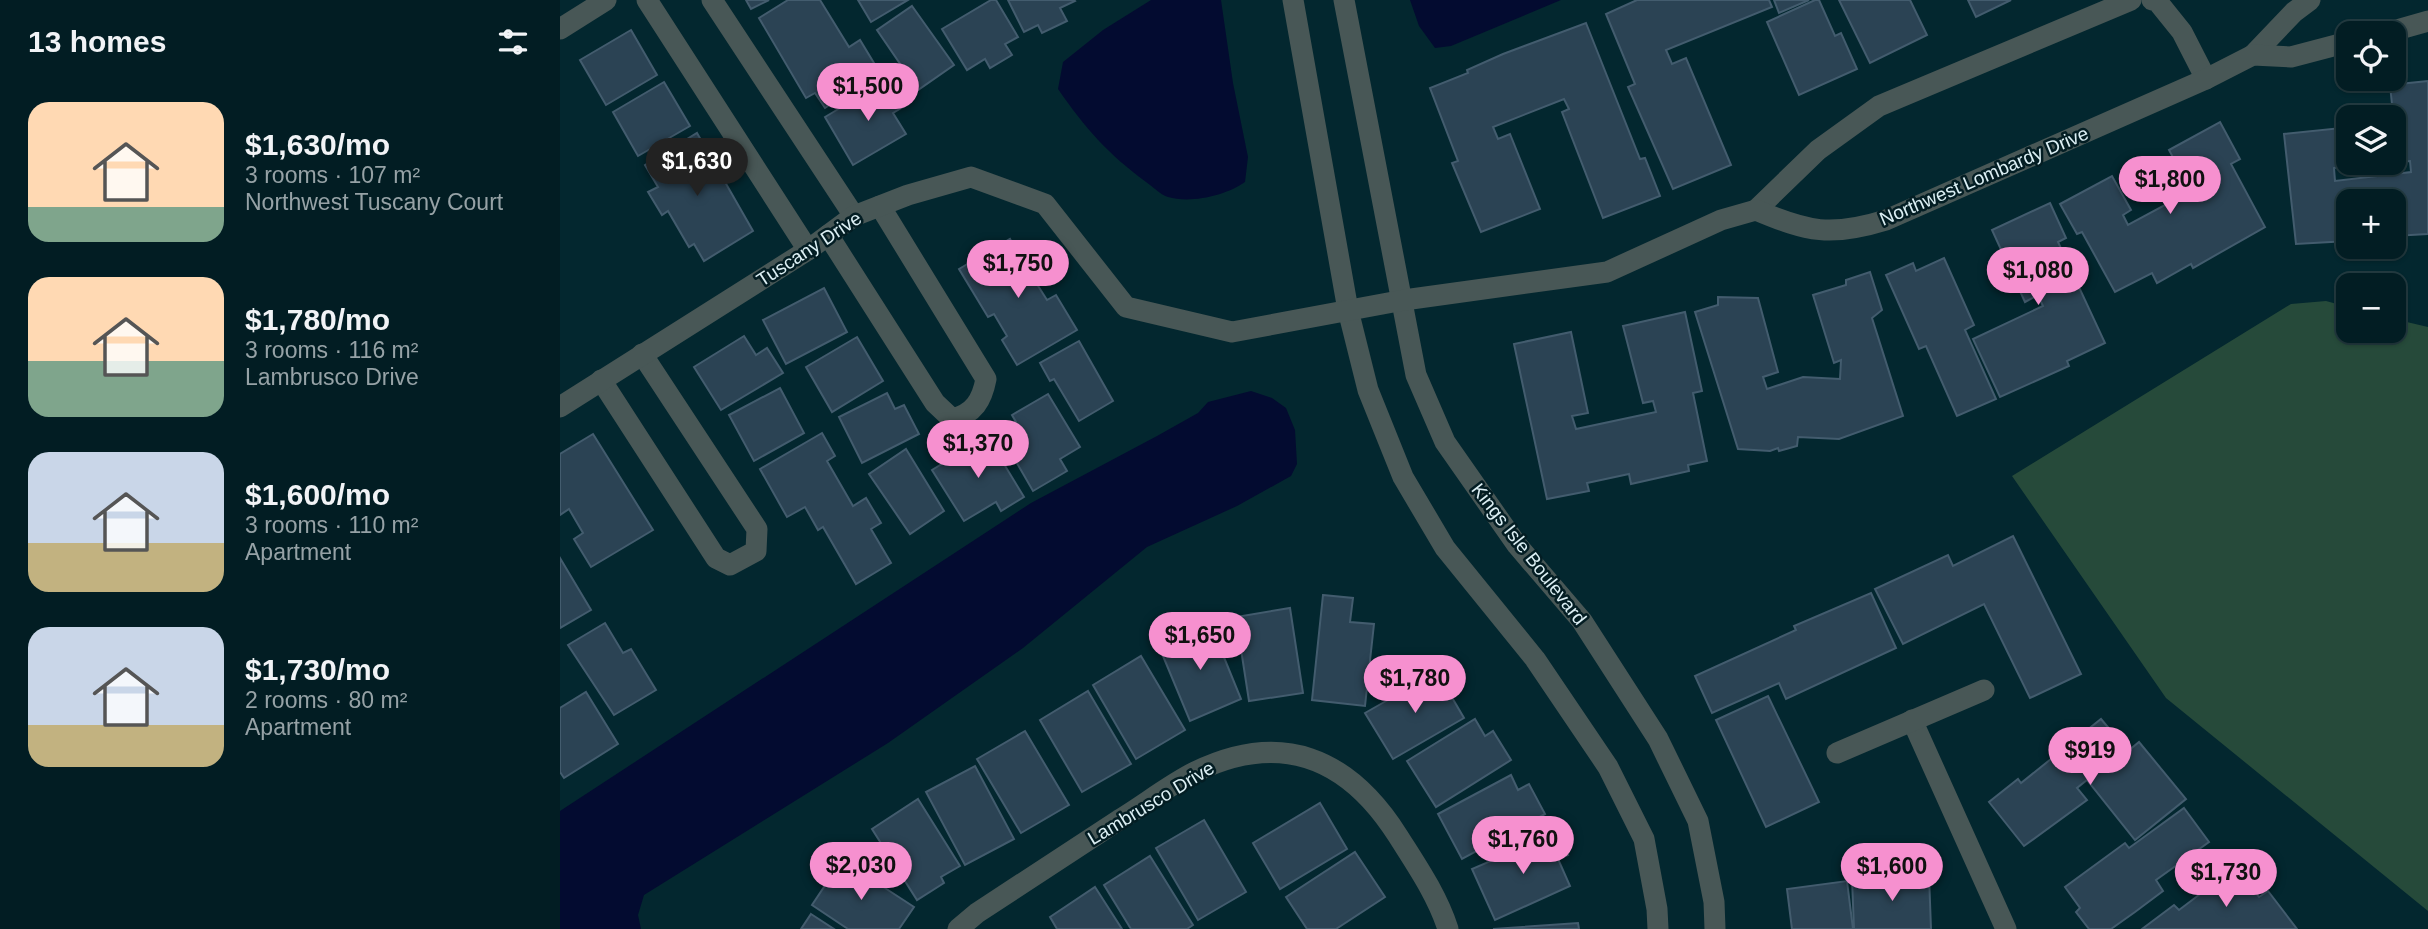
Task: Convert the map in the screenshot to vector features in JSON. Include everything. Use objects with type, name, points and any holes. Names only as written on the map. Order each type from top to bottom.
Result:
[{"type":"street","points":[[560,29],[606,0]]},
{"type":"street","points":[[647,0],[808,250]]},
{"type":"street","points":[[712,0],[854,216]]},
{"type":"street","points":[[1293,0],[1348,310],[1368,390],[1403,477],[1445,548],[1535,659],[1608,767],[1644,839],[1658,929]]},
{"type":"street","name":"Kings Isle Boulevard","points":[[1344,0],[1404,300],[1416,374],[1445,442],[1517,545],[1582,621],[1658,739],[1698,821],[1714,902],[1715,929]]},
{"type":"street","points":[[1404,300],[1607,272],[1721,220],[1756,210],[1818,149],[1879,106],[2131,0]]},
{"type":"street","points":[[2152,0],[2157,1],[2182,32],[2206,79]]},
{"type":"street","name":"Northwest Lombardy Drive","points":[[1756,210],[1798,228],[1851,231],[1886,220],[2206,79],[2253,55],[2294,12],[2310,0]]},
{"type":"street","points":[[2406,27],[2428,21]]},
{"type":"street","points":[[2253,55],[2291,57],[2336,45]]},
{"type":"street","name":"Tuscany Drive","points":[[560,407],[808,250],[854,216],[971,177],[1045,204],[1126,307],[1232,332],[1404,300]]},
{"type":"street","points":[[828,235],[935,403],[952,419],[962,416],[982,400],[986,379],[880,206]]},
{"type":"street","points":[[601,380],[716,558],[730,565],[756,551],[757,529],[642,354]]},
{"type":"street","points":[[1837,752],[1984,690]]},
{"type":"street","points":[[1912,720],[2006,929]]},
{"type":"street","name":"Lambrusco Drive","points":[[958,929],[977,913],[1193,773],[1231,758],[1261,751],[1310,759],[1333,769],[1374,804],[1430,888],[1448,929]]},
{"type":"green space","points":[[2326,301],[2336,304],[2336,343],[2406,343],[2406,322],[2428,327],[2428,911],[2166,698],[2012,476],[2291,304]]},
{"type":"water","points":[[1151,0],[1221,0],[1233,83],[1248,157],[1245,182],[1229,191],[1198,199],[1177,199],[1162,194],[1109,151],[1058,89],[1063,62],[1103,30]]},
{"type":"water","points":[[1410,0],[1561,0],[1451,46],[1435,48],[1419,26]]},
{"type":"water","points":[[1251,391],[1272,398],[1286,408],[1295,430],[1297,464],[1291,476],[1237,506],[1147,547],[1023,648],[888,743],[644,895],[638,915],[641,929],[560,929],[560,811],[1031,503],[1198,413],[1208,402]]},
{"type":"building","points":[[746,0],[769,0],[751,9]]},
{"type":"building","points":[[788,0],[820,0],[849,47],[860,40],[880,73],[825,108],[815,93],[806,98],[759,18]]},
{"type":"building","points":[[858,0],[908,0],[871,22]]},
{"type":"building","points":[[991,0],[996,0],[1018,37],[1005,44],[1012,55],[990,68],[985,59],[967,70],[942,29]]},
{"type":"building","points":[[1008,0],[1075,1],[1060,8],[1067,21],[1042,33],[1038,25],[1024,32]]},
{"type":"building","points":[[1637,0],[1769,0],[1772,7],[1666,50],[1672,64],[1686,58],[1731,165],[1673,189],[1628,87],[1635,84],[1606,14]]},
{"type":"building","points":[[1774,0],[1809,0],[1779,13]]},
{"type":"building","points":[[1819,0],[1835,36],[1841,33],[1857,69],[1799,95],[1767,22]]},
{"type":"building","points":[[1839,0],[1910,0],[1927,35],[1870,63]]},
{"type":"building","points":[[1968,0],[2011,0],[1976,17]]},
{"type":"building","points":[[912,6],[954,65],[918,90],[877,30]]},
{"type":"building","points":[[1586,23],[1640,159],[1645,158],[1660,196],[1603,218],[1562,112],[1569,109],[1564,99],[1493,127],[1498,139],[1510,134],[1540,209],[1481,232],[1452,163],[1458,161],[1430,88],[1468,73],[1467,70],[1503,54]]},
{"type":"building","points":[[631,30],[657,75],[606,105],[580,60]]},
{"type":"building","points":[[887,80],[903,107],[893,113],[906,134],[853,165],[825,117]]},
{"type":"building","points":[[2428,81],[2428,234],[2406,235],[2406,189],[2336,189],[2336,242],[2296,244],[2284,134],[2336,129],[2335,181],[2406,175],[2411,172],[2410,161],[2406,161],[2406,105],[2392,105],[2391,91],[2406,91],[2406,83]]},
{"type":"building","points":[[664,82],[690,126],[638,156],[613,112]]},
{"type":"building","points":[[2220,122],[2240,159],[2231,164],[2265,227],[2193,268],[2191,264],[2157,283],[2152,273],[2115,292],[2082,232],[2077,234],[2060,204],[2112,176],[2131,210],[2123,215],[2128,225],[2191,191],[2169,150]]},
{"type":"building","points":[[697,133],[753,231],[704,261],[694,244],[689,247],[668,211],[662,215],[648,192],[658,187],[645,165]]},
{"type":"building","points":[[2050,203],[2066,238],[2058,242],[2105,343],[2067,361],[2069,366],[2000,397],[1973,339],[2043,306],[2038,295],[2025,302],[1992,230]]},
{"type":"building","points":[[1010,239],[1020,257],[1031,250],[1046,275],[1035,281],[1047,300],[1056,295],[1077,330],[1017,365],[1002,340],[1007,336],[994,314],[988,317],[959,269]]},
{"type":"building","points":[[1944,258],[1974,325],[1965,330],[1996,399],[1957,416],[1926,346],[1919,349],[1886,275],[1913,263],[1916,271]]},
{"type":"building","points":[[1870,272],[1882,310],[1872,318],[1903,416],[1839,439],[1798,437],[1797,446],[1779,451],[1778,448],[1770,451],[1738,449],[1695,312],[1718,305],[1718,297],[1758,298],[1778,372],[1763,377],[1767,389],[1803,377],[1840,379],[1841,360],[1834,363],[1813,295],[1846,285],[1846,280]]},
{"type":"building","points":[[824,288],[847,332],[786,364],[763,320]]},
{"type":"building","points":[[1685,312],[1702,391],[1693,393],[1707,461],[1688,465],[1689,471],[1631,484],[1629,474],[1587,483],[1589,491],[1547,499],[1514,344],[1571,332],[1588,413],[1572,416],[1576,429],[1656,412],[1653,401],[1643,403],[1623,326]]},
{"type":"building","points":[[744,336],[756,355],[767,348],[783,373],[721,410],[694,367]]},
{"type":"building","points":[[857,337],[883,381],[832,412],[806,367]]},
{"type":"building","points":[[1079,341],[1113,401],[1079,421],[1054,379],[1050,381],[1040,363]]},
{"type":"building","points":[[780,388],[804,433],[754,461],[729,415]]},
{"type":"building","points":[[887,393],[895,409],[904,405],[919,434],[862,463],[839,417]]},
{"type":"building","points":[[1048,394],[1080,447],[1060,459],[1067,471],[1033,491],[999,432],[1016,422],[1012,415]]},
{"type":"building","points":[[822,433],[835,456],[827,461],[853,506],[866,498],[881,523],[871,529],[891,563],[856,584],[823,527],[818,530],[805,507],[787,517],[760,469]]},
{"type":"building","points":[[593,434],[653,530],[591,567],[574,539],[583,533],[569,509],[560,515],[560,454]]},
{"type":"building","points":[[987,436],[1024,497],[1001,511],[996,502],[964,521],[932,470]]},
{"type":"building","points":[[906,449],[944,511],[910,534],[869,474]]},
{"type":"building","points":[[2013,536],[2081,674],[2030,698],[1984,604],[1903,644],[1875,589],[1948,555],[1953,566]]},
{"type":"building","points":[[560,558],[591,610],[560,628]]},
{"type":"building","points":[[1871,593],[1896,648],[1786,699],[1779,683],[1712,713],[1695,676],[1796,630],[1794,626]]},
{"type":"building","points":[[1323,595],[1353,598],[1350,622],[1374,624],[1365,706],[1312,700]]},
{"type":"building","points":[[1290,608],[1303,693],[1249,701],[1236,617]]},
{"type":"building","points":[[605,623],[623,653],[631,649],[656,690],[614,715],[568,645]]},
{"type":"building","points":[[1210,623],[1241,699],[1190,721],[1158,644]]},
{"type":"building","points":[[1141,656],[1185,730],[1136,759],[1093,685]]},
{"type":"building","points":[[1437,672],[1464,718],[1393,759],[1365,713]]},
{"type":"building","points":[[1088,691],[1131,764],[1082,792],[1040,720]]},
{"type":"building","points":[[586,692],[618,744],[564,778],[560,772],[560,708]]},
{"type":"building","points":[[1768,696],[1819,802],[1766,827],[1716,720]]},
{"type":"building","points":[[1475,719],[1485,736],[1493,731],[1511,760],[1436,807],[1407,761]]},
{"type":"building","points":[[2101,719],[2128,751],[2139,742],[2186,799],[2135,840],[2087,780],[2077,788],[2087,800],[2024,846],[1989,802],[2018,779],[2021,783]]},
{"type":"building","points":[[1025,731],[1069,805],[1021,833],[977,759]]},
{"type":"building","points":[[975,766],[1014,839],[965,865],[926,792]]},
{"type":"building","points":[[1511,775],[1518,790],[1529,784],[1545,814],[1462,859],[1438,814]]},
{"type":"building","points":[[918,799],[960,866],[941,877],[944,883],[917,900],[872,829]]},
{"type":"building","points":[[1320,803],[1347,849],[1280,889],[1253,843]]},
{"type":"building","points":[[2184,808],[2209,842],[2156,880],[2163,891],[2135,912],[2111,929],[2089,929],[2076,912],[2080,908],[2065,887],[2125,843],[2129,848]]},
{"type":"building","points":[[1204,820],[1246,892],[1198,920],[1156,848]]},
{"type":"building","points":[[1558,832],[1568,855],[1558,859],[1570,886],[1495,920],[1472,869]]},
{"type":"building","points":[[1355,852],[1385,897],[1336,929],[1307,929],[1286,897]]},
{"type":"building","points":[[1150,856],[1193,925],[1187,929],[1131,929],[1104,885]]},
{"type":"building","points":[[842,860],[914,907],[899,929],[848,929],[812,905]]},
{"type":"building","points":[[2236,867],[2259,897],[2268,891],[2297,929],[2142,929],[2174,905],[2179,910]]},
{"type":"building","points":[[1929,875],[1931,929],[1854,929],[1852,879]]},
{"type":"building","points":[[1847,881],[1853,929],[1792,929],[1787,889]]},
{"type":"building","points":[[1095,887],[1122,929],[1057,929],[1050,917]]},
{"type":"building","points":[[811,914],[834,929],[801,929]]},
{"type":"building","points":[[1578,923],[1579,929],[1493,929]]}]
